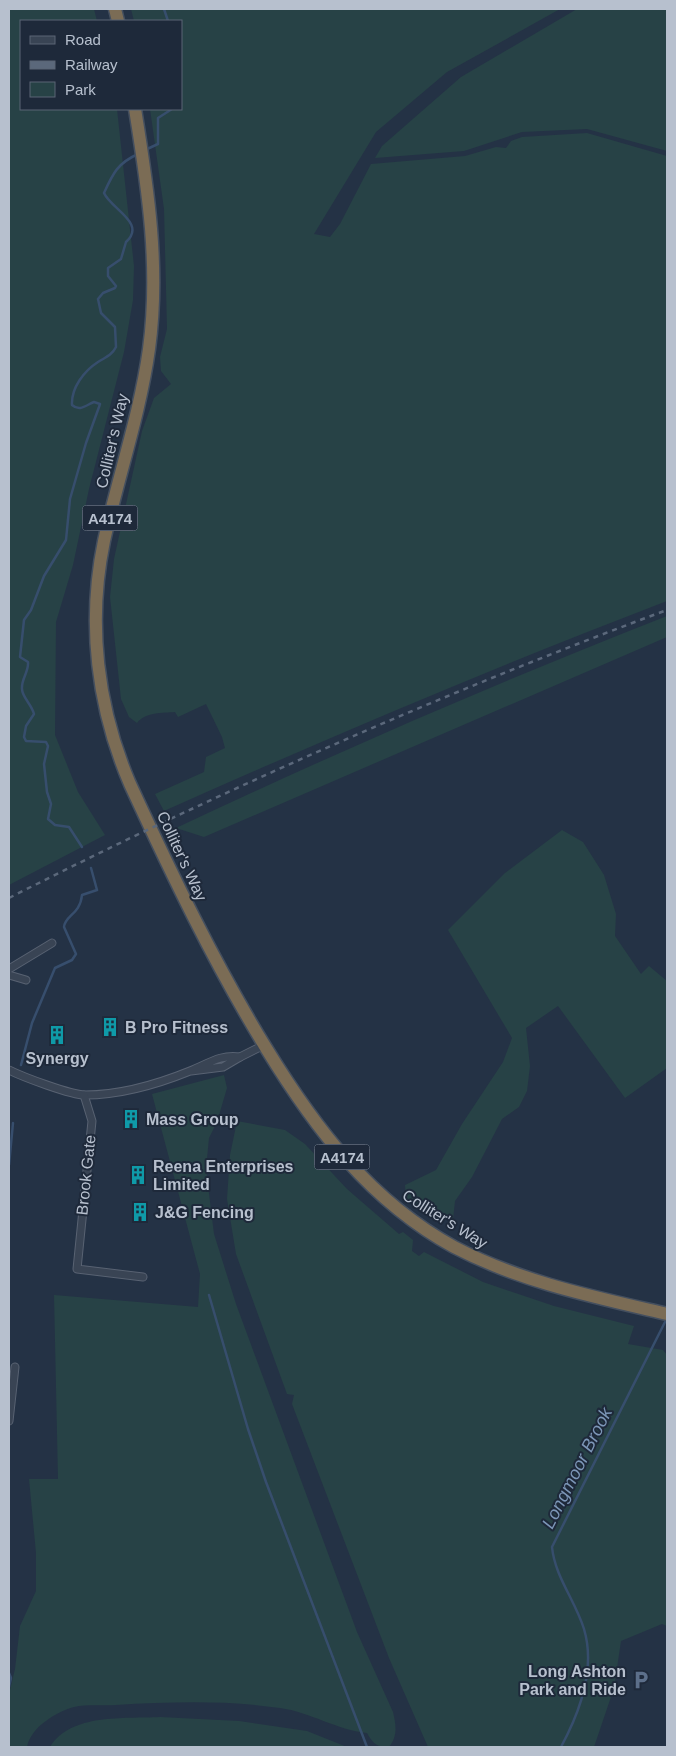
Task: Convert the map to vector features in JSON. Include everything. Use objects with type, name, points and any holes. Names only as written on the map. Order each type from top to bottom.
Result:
[{"type":"highway","name":"Colliter's Way","points":[[135,110],[146,171],[152,229],[152,307],[142,385],[104,541],[95,617],[100,683],[114,742],[130,784],[220,971],[264,1045],[322,1132],[364,1181],[410,1219],[452,1246],[507,1272],[550,1286],[667,1314]]},
{"type":"street","points":[[9,969],[52,943]]},
{"type":"street","points":[[9,975],[26,980]]},
{"type":"street","points":[[9,1070],[84,1095],[136,1088],[191,1071],[228,1055],[240,1057],[264,1045]]},
{"type":"street","name":"Brook Gate","points":[[84,1095],[92,1121],[77,1269],[143,1277]]},
{"type":"street","points":[[9,1421],[15,1367]]},
{"type":"green space","points":[[9,9],[94,9],[97,20],[20,20],[20,110],[117,110],[134,266],[133,300],[124,352],[89,489],[73,565],[56,622],[55,735],[78,792],[105,835],[9,885]]},
{"type":"green space","points":[[131,9],[560,9],[447,72],[376,132],[314,234],[330,237],[340,224],[371,164],[465,156],[496,147],[506,148],[511,141],[522,137],[587,133],[667,156],[667,601],[414,703],[164,811],[155,794],[204,772],[206,757],[225,748],[222,737],[206,704],[178,717],[175,712],[154,714],[140,719],[137,723],[129,717],[121,699],[110,597],[114,559],[142,431],[154,398],[171,384],[161,371],[160,357],[167,329],[164,209],[150,110],[182,110],[182,20],[134,20]]},
{"type":"green space","points":[[577,9],[667,9],[667,151],[587,129],[522,132],[464,151],[375,158],[382,146],[461,77]]},
{"type":"green space","points":[[667,616],[667,637],[204,837],[176,828],[420,718]]},
{"type":"green space","points":[[562,830],[583,842],[604,875],[616,914],[615,936],[641,974],[649,966],[667,981],[667,1068],[625,1098],[558,1006],[526,1028],[530,1066],[527,1091],[519,1107],[502,1119],[472,1177],[455,1201],[453,1219],[441,1220],[406,1201],[405,1185],[436,1170],[462,1124],[503,1062],[512,1038],[448,930],[505,873]]},
{"type":"green space","points":[[224,1075],[227,1088],[217,1122],[209,1138],[206,1169],[214,1234],[236,1304],[357,1632],[393,1712],[394,1739],[389,1747],[381,1746],[373,1742],[367,1733],[280,1708],[219,1703],[177,1703],[74,1707],[45,1721],[29,1740],[27,1747],[9,1747],[9,1694],[15,1669],[20,1626],[36,1591],[36,1553],[29,1479],[58,1479],[54,1295],[198,1307],[200,1274],[152,1094]]},
{"type":"green space","points":[[237,1121],[285,1130],[305,1144],[347,1189],[399,1234],[403,1232],[413,1240],[412,1251],[419,1256],[424,1252],[483,1282],[554,1306],[634,1326],[628,1344],[663,1350],[667,1355],[667,1626],[662,1624],[621,1641],[614,1688],[594,1747],[428,1747],[389,1658],[292,1404],[294,1395],[287,1394],[236,1254],[227,1199],[230,1155]]},
{"type":"green space","points":[[160,1717],[239,1721],[307,1731],[347,1747],[50,1747],[59,1736],[71,1728],[85,1723],[115,1718]]},
{"type":"waterway","points":[[164,9],[168,20]]},
{"type":"waterway","points":[[145,150],[158,144],[158,118],[170,110]]},
{"type":"waterway","points":[[82,847],[69,827],[55,825],[48,819],[51,804],[47,792],[44,764],[48,746],[46,742],[26,741],[24,737],[26,726],[34,714],[22,689],[28,662],[20,657],[24,620],[31,610],[44,576],[66,540],[70,499],[86,443],[100,404],[94,402],[83,407],[75,407],[72,405],[74,392],[79,380],[88,370],[111,354],[116,347],[115,327],[101,313],[98,299],[103,293],[116,286],[108,276],[108,268],[121,259],[132,229],[126,216],[104,193],[117,169],[131,157],[138,154]]},
{"type":"waterway","points":[[21,1065],[32,1023],[55,968],[72,960],[76,954],[64,927],[67,920],[76,911],[81,902],[82,895],[97,890],[91,868]]},
{"type":"waterway","points":[[9,1165],[13,1123]]},
{"type":"waterway","points":[[209,1295],[248,1429],[266,1482],[367,1747]]},
{"type":"waterway","name":"Longmoor Brook","points":[[561,1747],[580,1705],[587,1675],[588,1659],[584,1629],[557,1568],[552,1547],[667,1318]]},
{"type":"waterway","points":[[9,1673],[11,1678],[9,1687]]},
{"type":"railway","points":[[9,898],[170,819],[334,745],[500,675],[667,610]]},
{"type":"place","name":"B Pro Fitness","points":[[110,1027]]},
{"type":"place","name":"Synergy","points":[[57,1035]]},
{"type":"place","name":"Mass Group","points":[[131,1119]]},
{"type":"place","name":"Reena Enterprises Limited","points":[[138,1175]]},
{"type":"place","name":"J&G Fencing","points":[[140,1212]]},
{"type":"place","name":"Long Ashton Park and Ride","points":[[641,1680]]}]
